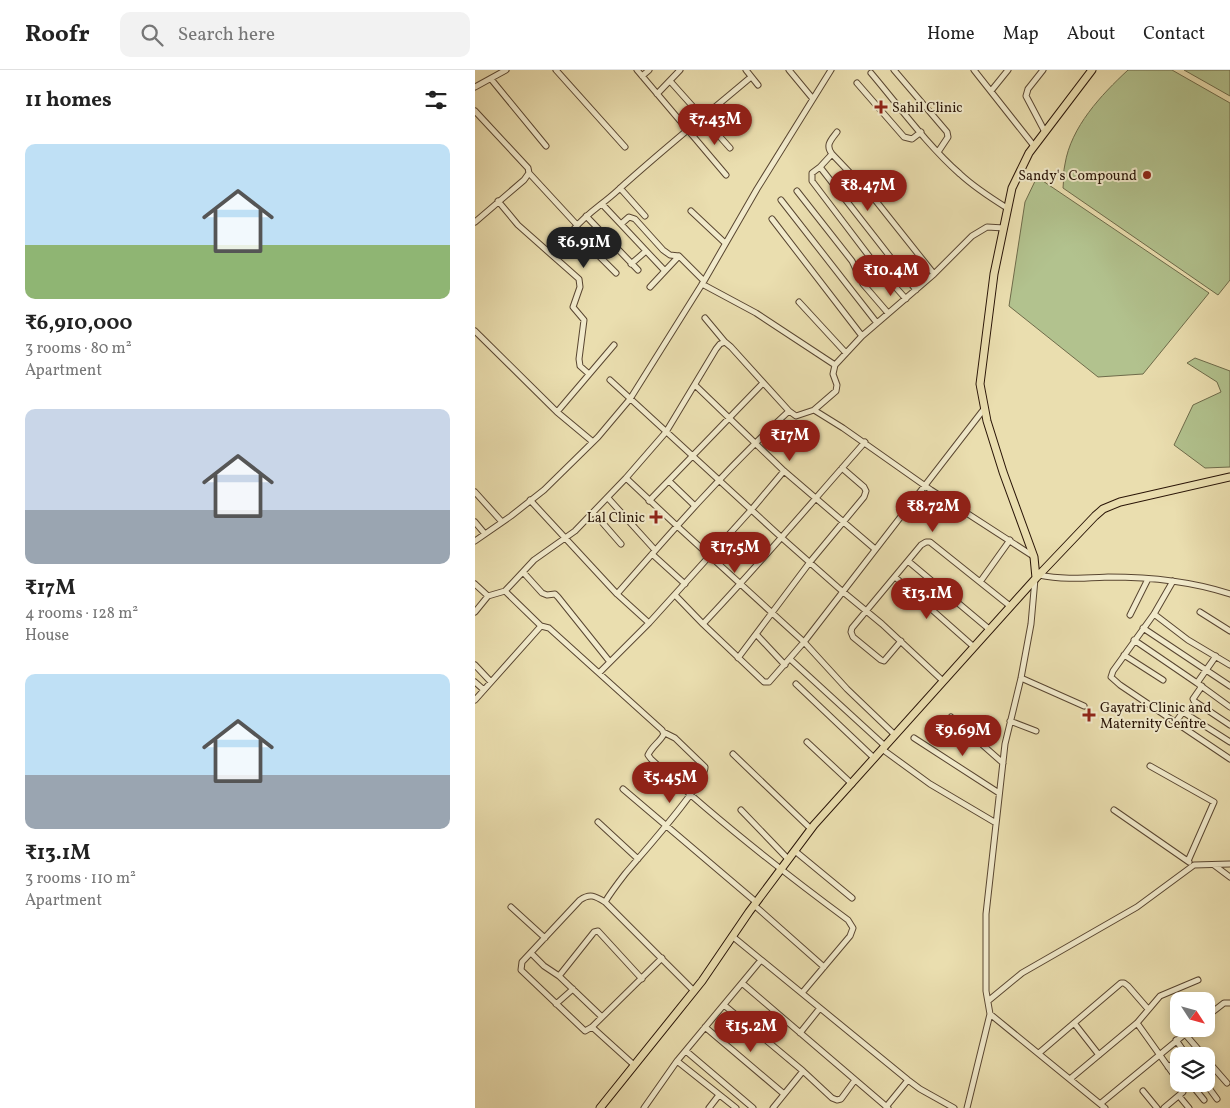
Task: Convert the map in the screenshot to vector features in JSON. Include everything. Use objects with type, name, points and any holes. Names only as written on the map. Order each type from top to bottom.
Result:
[{"type":"main road","points":[[1037,576],[1034,557],[1003,472],[983,409],[980,384],[994,274],[1007,208],[1013,188],[1034,146],[1092,70]]},
{"type":"main road","points":[[600,1108],[694,991],[811,829],[1037,576],[1103,509],[1120,502],[1230,477]]},
{"type":"street","points":[[475,88],[505,70]]},
{"type":"street","points":[[556,70],[625,146]]},
{"type":"street","points":[[637,70],[726,175]]},
{"type":"street","points":[[642,76],[649,70]]},
{"type":"street","points":[[657,94],[680,70]]},
{"type":"street","points":[[745,70],[758,85]]},
{"type":"street","points":[[789,70],[813,99]]},
{"type":"street","points":[[475,541],[544,490],[593,442],[630,399],[831,70]]},
{"type":"street","points":[[894,70],[947,132],[948,137],[938,152]]},
{"type":"street","points":[[974,70],[1034,146]]},
{"type":"street","points":[[1043,70],[1028,90],[1027,96],[1045,132]]},
{"type":"street","points":[[991,91],[1006,71]]},
{"type":"street","points":[[871,73],[959,174],[1007,208]]},
{"type":"street","points":[[616,273],[574,229],[586,216],[664,149],[751,77]]},
{"type":"street","points":[[491,79],[546,146]]},
{"type":"street","points":[[670,80],[731,148]]},
{"type":"street","points":[[857,83],[904,137],[912,139],[921,132]]},
{"type":"street","points":[[475,111],[577,225]]},
{"type":"street","points":[[837,132],[828,145],[831,154],[873,196],[934,274]]},
{"type":"street","points":[[831,154],[812,174],[812,180],[875,264],[906,299]]},
{"type":"street","points":[[820,166],[916,290]]},
{"type":"street","points":[[475,222],[524,180],[529,173]]},
{"type":"street","points":[[620,188],[645,216]]},
{"type":"street","points":[[797,191],[852,261],[863,284],[888,313]]},
{"type":"street","points":[[781,200],[877,323]]},
{"type":"street","points":[[498,202],[518,225],[579,279],[580,288],[573,307],[584,320],[579,345],[579,358],[580,366],[589,374]]},
{"type":"street","points":[[602,204],[665,271]]},
{"type":"street","points":[[691,211],[725,243]]},
{"type":"street","points":[[586,216],[638,270]]},
{"type":"street","points":[[621,224],[629,217],[635,219],[663,250],[670,255],[679,256],[703,282],[756,313],[835,365]]},
{"type":"street","points":[[772,219],[862,336]]},
{"type":"street","points":[[705,318],[789,411],[796,416],[814,410],[836,391],[837,385],[833,374],[835,365],[862,336],[934,274],[973,236],[987,227],[1004,228]]},
{"type":"street","points":[[631,264],[646,251]]},
{"type":"street","points":[[650,287],[679,256]]},
{"type":"street","points":[[799,302],[846,352]]},
{"type":"street","points":[[475,331],[557,412],[593,442]]},
{"type":"street","points":[[475,612],[488,596],[505,591],[534,560],[565,539],[608,498],[666,432],[716,349],[725,342]]},
{"type":"street","points":[[557,412],[614,346]]},
{"type":"street","points":[[609,380],[782,538],[842,591],[867,610],[943,681]]},
{"type":"street","points":[[649,501],[763,383]]},
{"type":"street","points":[[695,385],[784,471],[875,549]]},
{"type":"street","points":[[675,595],[738,658],[765,682],[769,682],[804,642],[983,409]]},
{"type":"street","points":[[814,410],[865,442],[925,485],[1034,557]]},
{"type":"street","points":[[617,594],[695,506],[755,443],[789,411]]},
{"type":"street","points":[[703,624],[782,538],[865,442]]},
{"type":"street","points":[[738,658],[810,562],[845,522],[866,491],[862,485],[842,468]]},
{"type":"street","points":[[599,673],[675,595],[784,471]]},
{"type":"street","points":[[626,478],[804,642],[847,690],[895,735]]},
{"type":"street","points":[[669,481],[695,506]]},
{"type":"street","points":[[475,492],[502,522]]},
{"type":"street","points":[[608,498],[654,552],[685,584]]},
{"type":"street","points":[[531,500],[617,594],[649,623]]},
{"type":"street","points":[[594,513],[621,544]]},
{"type":"street","points":[[475,522],[485,534]]},
{"type":"street","points":[[980,582],[1010,540]]},
{"type":"street","points":[[901,642],[884,661],[853,637],[851,632],[852,628],[921,545],[926,542],[929,542],[1010,606]]},
{"type":"street","points":[[908,561],[989,629]]},
{"type":"street","points":[[523,572],[542,593],[547,595],[555,594],[558,597],[610,662]]},
{"type":"street","points":[[967,1108],[990,1014],[986,991],[986,914],[1003,763],[1031,624],[1034,590],[1039,581],[1037,576],[1067,579],[1109,577],[1148,579],[1198,585],[1230,594]]},
{"type":"street","points":[[895,577],[973,647]]},
{"type":"street","points":[[1130,616],[1148,579]]},
{"type":"street","points":[[1173,582],[1154,614],[1111,674],[1112,680],[1230,759]]},
{"type":"street","points":[[475,584],[488,596]]},
{"type":"street","points":[[505,591],[541,626],[549,628],[663,732],[675,738],[706,769],[690,795],[638,858],[605,902]]},
{"type":"street","points":[[1200,612],[1230,631]]},
{"type":"street","points":[[1154,614],[1188,640],[1230,665]]},
{"type":"street","points":[[475,700],[541,626]]},
{"type":"street","points":[[1143,628],[1230,686]]},
{"type":"street","points":[[756,634],[785,665]]},
{"type":"street","points":[[1135,640],[1230,707]]},
{"type":"street","points":[[1124,655],[1163,680]]},
{"type":"street","points":[[1216,656],[1206,670],[1193,699],[1230,724]]},
{"type":"street","points":[[790,659],[883,748],[930,784],[996,823]]},
{"type":"street","points":[[475,665],[491,682]]},
{"type":"street","points":[[1021,678],[1084,706]]},
{"type":"street","points":[[475,682],[484,690]]},
{"type":"street","points":[[795,684],[874,758]]},
{"type":"street","points":[[1175,723],[1183,712],[1230,742]]},
{"type":"street","points":[[951,717],[1003,763]]},
{"type":"street","points":[[1010,721],[1036,731]]},
{"type":"street","points":[[663,732],[662,738],[650,750],[648,755],[651,759],[690,795],[780,870],[848,920],[853,928],[849,936],[801,993]]},
{"type":"street","points":[[914,738],[999,793]]},
{"type":"street","points":[[807,742],[852,784]]},
{"type":"street","points":[[733,754],[811,829]]},
{"type":"street","points":[[1150,766],[1214,802],[1188,861]]},
{"type":"street","points":[[623,789],[666,825],[824,967]]},
{"type":"street","points":[[741,810],[789,859]]},
{"type":"street","points":[[1115,810],[1194,864],[1230,864]]},
{"type":"street","points":[[598,822],[638,858]]},
{"type":"street","points":[[795,851],[852,898]]},
{"type":"street","points":[[988,1001],[1023,973],[1137,907],[1194,864]]},
{"type":"street","points":[[1214,865],[1230,876]]},
{"type":"street","points":[[662,958],[585,1032],[521,970],[522,962],[580,900],[588,895],[594,895],[605,902],[662,958],[694,991]]},
{"type":"street","points":[[511,906],[545,938]]},
{"type":"street","points":[[559,976],[594,932],[598,931],[642,979]]},
{"type":"street","points":[[732,936],[908,1080],[954,1108]]},
{"type":"street","points":[[531,953],[544,966],[559,976],[602,1017]]},
{"type":"street","points":[[648,1107],[677,1061],[761,960]]},
{"type":"street","points":[[1070,1079],[1137,1023],[1156,1000],[1165,994],[1198,980]]},
{"type":"street","points":[[742,983],[887,1107],[908,1080]]},
{"type":"street","points":[[1039,1053],[1124,983],[1148,1009]]},
{"type":"street","points":[[557,1004],[573,989]]},
{"type":"street","points":[[1215,1010],[1224,1003],[1230,1003]]},
{"type":"street","points":[[724,1005],[803,1071],[832,1098],[837,1100],[841,1098],[855,1080]]},
{"type":"street","points":[[801,1032],[820,1008]]},
{"type":"street","points":[[990,1014],[1102,1106],[1179,1038]]},
{"type":"street","points":[[1074,1023],[1099,1055]]},
{"type":"street","points":[[1137,1023],[1170,1070]]},
{"type":"street","points":[[592,1027],[633,1065]]},
{"type":"street","points":[[705,1027],[784,1094]]},
{"type":"street","points":[[1176,1040],[1180,1047]]},
{"type":"street","points":[[686,1051],[753,1108]]},
{"type":"street","points":[[677,1061],[736,1108]]},
{"type":"street","points":[[1215,1070],[1227,1084]]},
{"type":"street","points":[[773,1108],[803,1071]]},
{"type":"street","points":[[1143,1091],[1157,1108]]},
{"type":"street","points":[[1165,1108],[1182,1092]]},
{"type":"street","points":[[1198,1092],[1204,1100]]},
{"type":"street","points":[[1212,1092],[1217,1099]]},
{"type":"street","points":[[709,1108],[719,1095]]},
{"type":"street","points":[[1179,1096],[1189,1108]]},
{"type":"green space","name":"Sandy's Compound","points":[[1128,70],[1172,70],[1230,103],[1230,280],[1218,295],[1063,188],[1064,167],[1068,150],[1080,125],[1098,101]]},
{"type":"green space","points":[[1184,70],[1230,70],[1230,96]]},
{"type":"green space","points":[[1037,177],[1209,293],[1143,374],[1098,377],[1009,306],[1025,202]]},
{"type":"green space","points":[[1195,358],[1230,371],[1230,467],[1205,468],[1174,445],[1193,405],[1221,392],[1217,382],[1187,363]]},
{"type":"place","name":"Sahil Clinic","points":[[881,107]]},
{"type":"place","name":"Sandy's Compound","points":[[1147,175]]},
{"type":"place","name":"Lal Clinic","points":[[656,517]]},
{"type":"place","name":"Gayatri Clinic and Maternity Centre","points":[[1089,715]]}]
